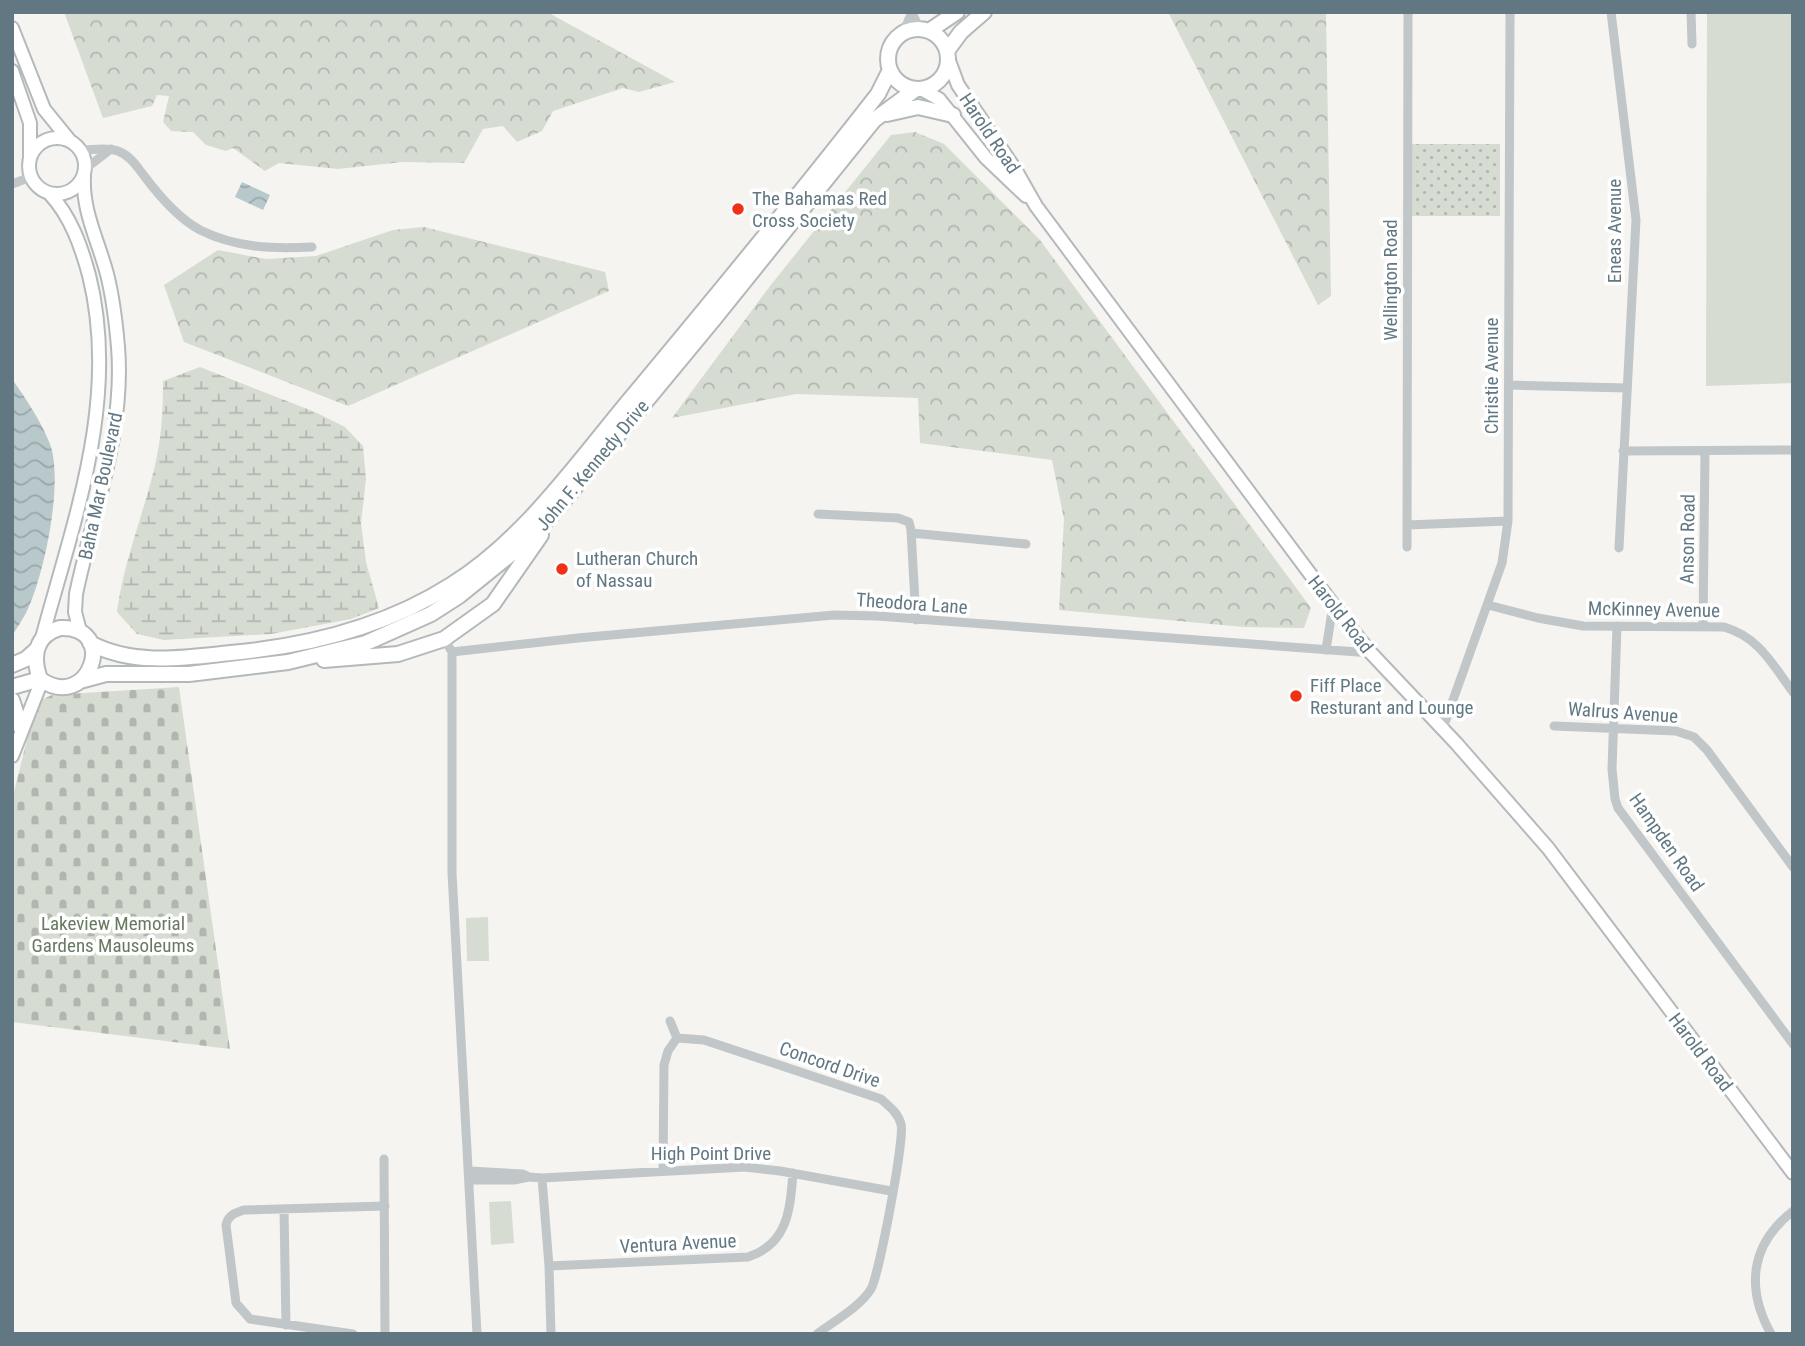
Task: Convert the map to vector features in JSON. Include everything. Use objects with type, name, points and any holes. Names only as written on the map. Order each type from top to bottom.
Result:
[{"type":"highway","points":[[903,33],[924,30],[957,12]]},
{"type":"highway","name":"John F. Kennedy Drive","points":[[60,687],[106,674],[189,674],[288,662],[366,643],[431,614],[487,575],[552,516],[874,120],[919,89],[939,80],[946,70],[948,54],[961,32],[984,12]]},
{"type":"highway","points":[[924,30],[941,40],[948,54]]},
{"type":"highway","name":"John F. Kennedy Drive","points":[[80,631],[90,643],[116,655],[151,658],[207,656],[300,644],[364,627],[397,613],[428,599],[479,566],[539,509],[865,111],[878,94],[890,70],[890,48],[903,33]]},
{"type":"highway","points":[[890,70],[900,83],[919,89]]},
{"type":"highway","points":[[874,120],[901,109],[918,107],[953,115]]},
{"type":"highway","points":[[288,662],[365,659],[398,654],[444,639],[493,604],[552,516]]},
{"type":"highway","points":[[12,665],[26,659],[39,644],[60,628],[80,631]]},
{"type":"highway","points":[[80,681],[93,664],[94,653],[90,643]]},
{"type":"highway","points":[[39,644],[36,662],[41,679]]},
{"type":"highway","points":[[12,687],[41,679],[60,687]]},
{"type":"highway","points":[[12,701],[21,728]]},
{"type":"main road","points":[[12,29],[44,109],[75,146],[85,172],[81,182],[71,191],[50,194],[37,186],[32,177],[30,123],[12,71]]},
{"type":"main road","name":"Harold Road","points":[[948,54],[958,85],[1015,169],[1036,206],[1333,605],[1371,653],[1443,729],[1548,848],[1793,1173]]},
{"type":"main road","name":"Harold Road","points":[[919,89],[935,96],[986,158],[1036,206]]},
{"type":"main road","points":[[30,159],[36,148],[46,140],[58,138],[75,146]]},
{"type":"main road","name":"Baha Mar Boulevard","points":[[80,631],[75,612],[76,594],[116,422],[119,377],[112,299],[101,254],[85,207],[85,172]]},
{"type":"main road","name":"Baha Mar Boulevard","points":[[39,644],[92,450],[98,411],[100,365],[98,322],[87,267],[67,217],[50,194]]},
{"type":"main road","points":[[12,756],[41,679]]},
{"type":"main road","points":[[30,709],[60,687]]},
{"type":"street","name":"Wellington Road","points":[[1408,12],[1408,547]]},
{"type":"street","name":"Christie Avenue","points":[[1443,729],[1502,564],[1508,521],[1510,12]]},
{"type":"street","name":"Eneas Avenue","points":[[1611,12],[1636,220],[1619,548]]},
{"type":"street","points":[[1691,12],[1692,44]]},
{"type":"street","points":[[912,13],[924,30]]},
{"type":"street","points":[[903,33],[912,13]]},
{"type":"street","points":[[75,146],[111,149],[133,161],[162,198],[200,229],[252,247],[312,247]]},
{"type":"street","points":[[85,172],[111,149]]},
{"type":"street","points":[[12,184],[32,177]]},
{"type":"street","points":[[1508,385],[1627,388]]},
{"type":"street","points":[[1623,451],[1793,450]]},
{"type":"street","name":"Anson Road","points":[[1703,627],[1706,451]]},
{"type":"street","points":[[818,514],[898,518],[909,522],[916,620]]},
{"type":"street","points":[[1407,525],[1508,521]]},
{"type":"street","points":[[911,533],[1026,544]]},
{"type":"street","points":[[1326,650],[1333,605]]},
{"type":"street","name":"McKinney Avenue","points":[[1488,605],[1559,622],[1616,626],[1724,627],[1738,631],[1755,642],[1793,692]]},
{"type":"street","name":"Theodora Lane","points":[[452,652],[805,616],[877,616],[1371,653]]},
{"type":"street","name":"Hampden Road","points":[[1616,626],[1613,786],[1618,808],[1793,1044]]},
{"type":"street","points":[[444,639],[452,652],[452,873],[477,1334]]},
{"type":"street","name":"Walrus Avenue","points":[[1554,726],[1675,731],[1694,737],[1707,750],[1793,867]]},
{"type":"street","points":[[663,1170],[664,1065],[667,1051],[677,1038],[670,1021]]},
{"type":"street","points":[[1784,1032],[1793,1025]]},
{"type":"street","name":"Concord Drive","points":[[677,1038],[704,1040],[881,1099],[901,1124],[901,1145],[879,1266],[871,1288],[864,1298],[817,1334]]},
{"type":"street","points":[[384,1159],[385,1334]]},
{"type":"street","name":"High Point Drive","points":[[470,1175],[514,1180],[529,1177],[745,1167],[891,1191]]},
{"type":"street","name":"Ventura Avenue","points":[[549,1266],[748,1257],[764,1252],[778,1238],[783,1227],[790,1202],[793,1173]]},
{"type":"street","points":[[542,1178],[551,1334]]},
{"type":"street","points":[[354,1334],[250,1319],[236,1303],[226,1225],[234,1213],[244,1210],[385,1206]]},
{"type":"street","points":[[284,1209],[286,1325]]},
{"type":"street","points":[[1770,1334],[1762,1319],[1755,1289],[1756,1265],[1764,1242],[1778,1223],[1793,1211]]},
{"type":"green space","points":[[64,12],[547,12],[675,82],[639,92],[623,88],[553,111],[542,131],[517,142],[503,126],[483,129],[464,163],[403,162],[338,169],[279,163],[265,171],[233,148],[226,151],[206,145],[193,132],[171,131],[163,122],[169,96],[157,95],[152,106],[103,118]]},
{"type":"green space","points":[[1168,12],[1326,12],[1331,296],[1318,305]]},
{"type":"green space","points":[[1707,12],[1793,12],[1793,383],[1706,386]]},
{"type":"green space","points":[[915,132],[944,144],[1040,240],[1311,608],[1304,628],[1244,627],[1059,610],[1064,519],[1052,460],[920,443],[918,398],[796,394],[672,418],[770,286],[891,135]]},
{"type":"green space","points":[[1410,144],[1500,144],[1500,216],[1410,216]]},
{"type":"green space","points":[[424,227],[605,272],[609,291],[348,406],[184,342],[164,285],[218,250],[266,259],[316,256],[393,230]]},
{"type":"green space","points":[[200,367],[315,412],[345,427],[363,446],[366,479],[361,523],[366,562],[379,608],[351,619],[271,634],[164,640],[137,634],[117,612],[125,572],[157,456],[163,381]]},
{"type":"green space","name":"Lakeview Memorial Gardens Mausoleums","points":[[179,687],[230,1049],[12,1022],[12,800],[34,711],[41,700],[52,695]]},
{"type":"green space","points":[[488,917],[489,961],[467,961],[466,918]]},
{"type":"green space","points":[[511,1201],[514,1243],[491,1245],[489,1202]]},
{"type":"water","points":[[242,182],[270,195],[263,210],[235,197]]},
{"type":"water","points":[[12,379],[38,419],[50,444],[55,481],[50,529],[39,577],[26,613],[12,636]]},
{"type":"place","name":"The Bahamas Red Cross Society","points":[[738,209]]},
{"type":"place","name":"Lutheran Church of Nassau","points":[[562,569]]},
{"type":"place","name":"Fiff Place Resturant and Lounge","points":[[1296,696]]}]
